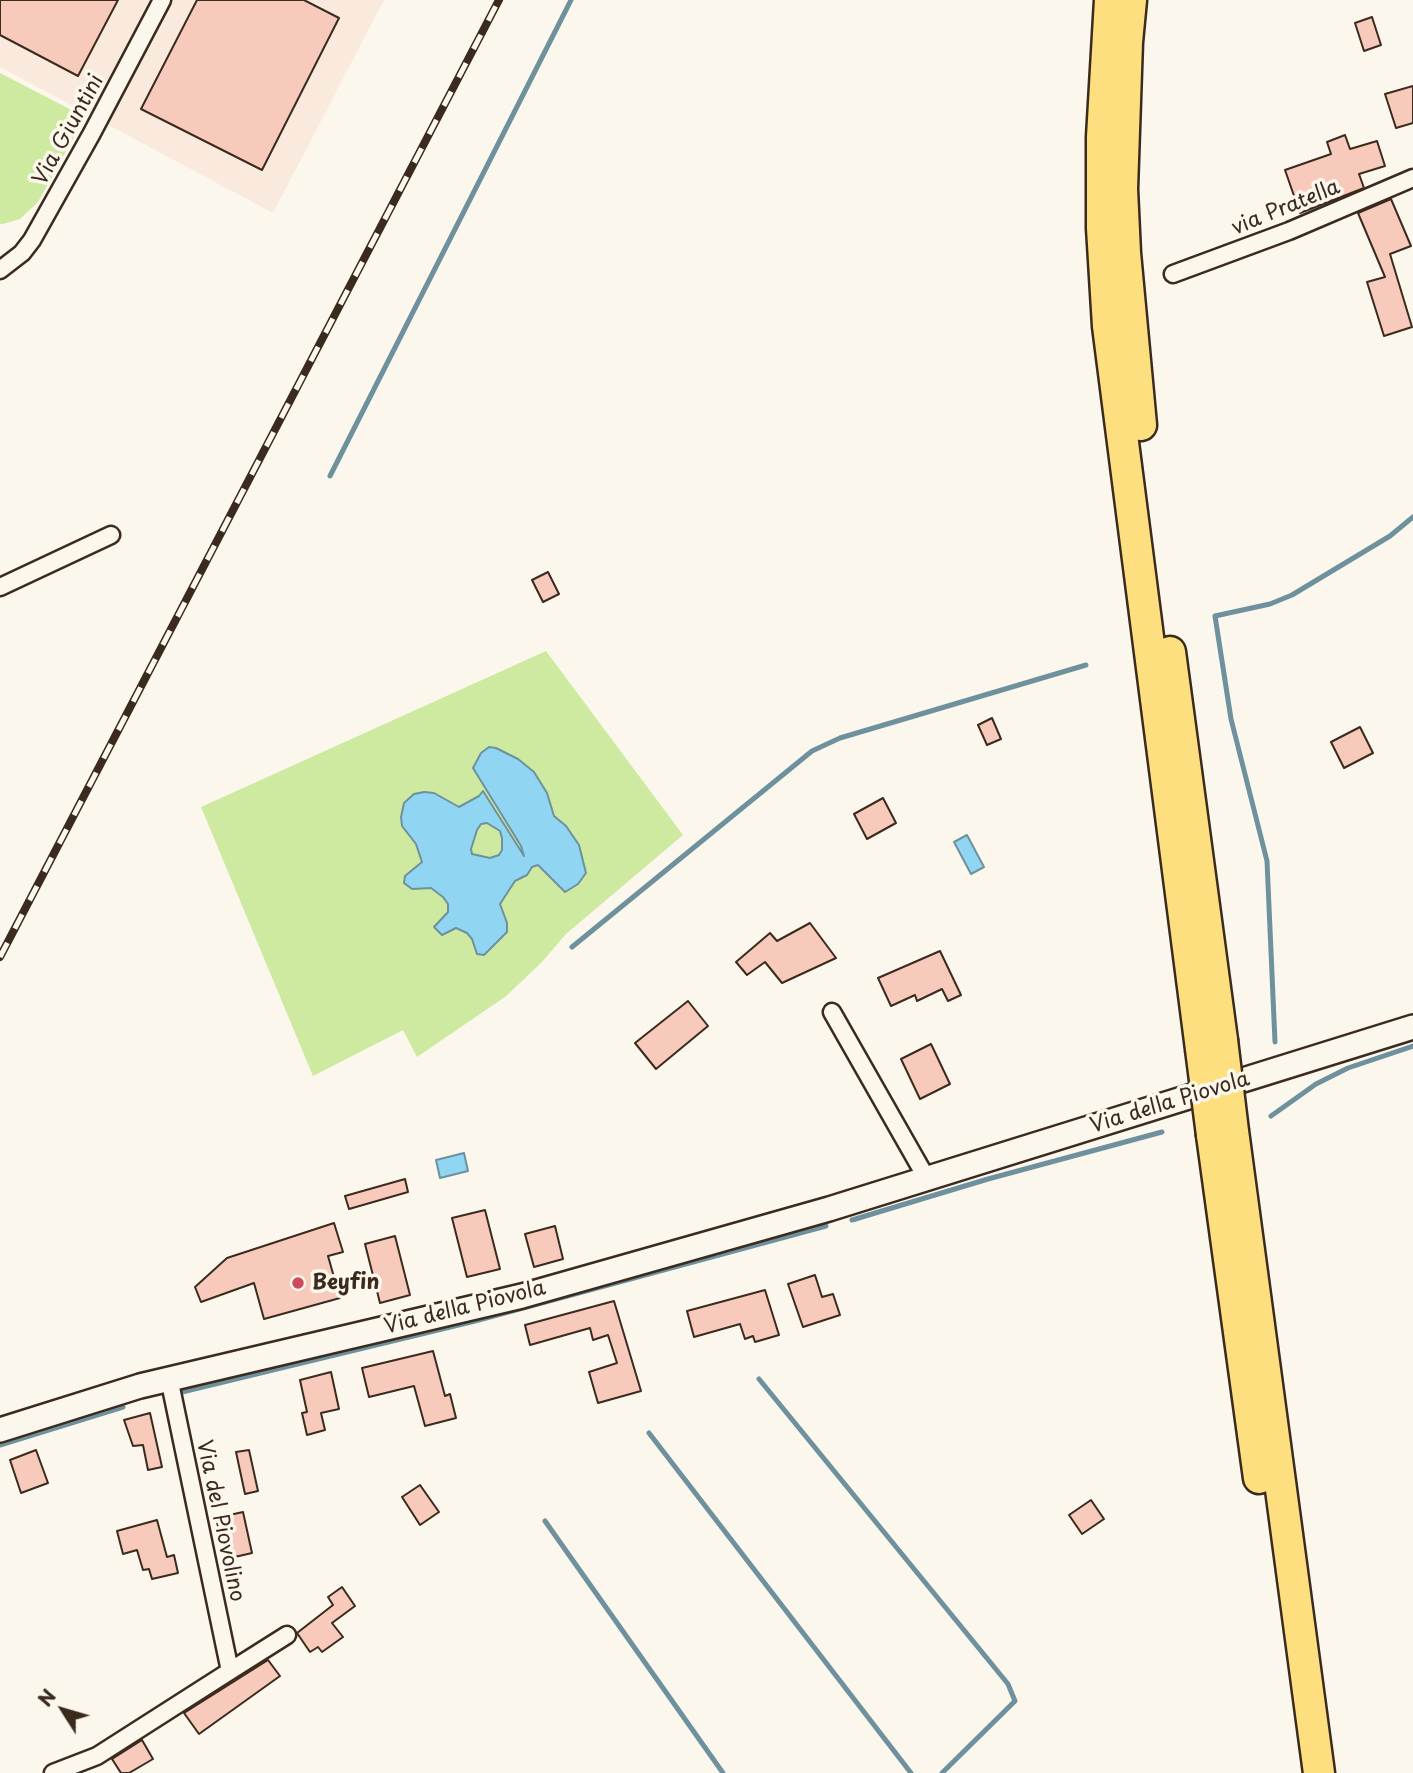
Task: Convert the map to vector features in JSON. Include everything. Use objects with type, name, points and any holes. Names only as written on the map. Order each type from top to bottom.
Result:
[{"type":"highway","points":[[1110,0],[1103,77],[1102,137],[1102,228],[1108,326],[1212,1045]]},
{"type":"highway","points":[[1131,0],[1122,189],[1131,329],[1298,1773]]},
{"type":"highway","points":[[1222,1133],[1319,1773]]},
{"type":"street","name":"Via Giuntini","points":[[0,270],[22,253],[32,240],[162,0]]},
{"type":"street","name":"via Pratella","points":[[1173,274],[1289,231],[1413,178]]},
{"type":"street","points":[[0,587],[111,535]]},
{"type":"street","points":[[832,1012],[928,1179]]},
{"type":"street","name":"Via della Piovola","points":[[0,1430],[169,1378],[522,1296],[928,1179],[1413,1027]]},
{"type":"street","name":"Via del Piovolino","points":[[169,1378],[230,1671]]},
{"type":"street","points":[[53,1773],[97,1756],[286,1635]]},
{"type":"shaded area","points":[[0,0],[384,0],[273,213],[0,67]]},
{"type":"green space","points":[[0,73],[85,117],[38,202],[20,219],[3,224],[0,224]]},
{"type":"green space","points":[[546,651],[683,835],[566,934],[541,963],[505,997],[417,1057],[403,1030],[313,1076],[201,807]]},
{"type":"water","points":[[489,747],[496,748],[518,759],[534,772],[547,793],[554,816],[566,826],[579,845],[586,873],[578,884],[565,892],[538,865],[532,867],[527,875],[515,881],[500,904],[507,923],[507,932],[484,955],[477,954],[467,933],[456,928],[442,935],[434,927],[448,912],[448,904],[443,897],[431,888],[412,889],[404,883],[405,876],[422,862],[416,844],[402,826],[401,817],[404,803],[414,794],[434,793],[459,807],[483,791],[524,856],[521,846],[473,768],[481,753]],"holes":[[[487,823],[500,831],[502,850],[499,855],[490,858],[472,854],[471,849],[481,824]]]},
{"type":"water","points":[[967,835],[984,867],[971,874],[954,842]]},
{"type":"water","points":[[464,1153],[468,1171],[440,1178],[436,1160]]},
{"type":"building","points":[[0,0],[118,0],[78,76],[0,35]]},
{"type":"building","points":[[197,0],[304,0],[339,18],[262,170],[141,109]]},
{"type":"building","points":[[1372,17],[1381,45],[1364,51],[1355,23]]},
{"type":"building","points":[[1413,86],[1413,123],[1396,128],[1385,94]]},
{"type":"building","points":[[1345,135],[1350,149],[1377,141],[1385,166],[1359,174],[1364,188],[1300,213],[1285,170],[1331,154],[1327,142]]},
{"type":"building","points":[[1391,199],[1411,246],[1390,254],[1412,327],[1384,336],[1367,282],[1385,277],[1358,213]]},
{"type":"building","points":[[548,572],[559,594],[543,602],[532,580]]},
{"type":"building","points":[[992,718],[1001,739],[987,745],[978,725]]},
{"type":"building","points":[[1360,727],[1373,753],[1344,768],[1331,742]]},
{"type":"building","points":[[883,798],[896,823],[867,839],[854,814]]},
{"type":"building","points":[[810,923],[836,958],[782,983],[765,962],[747,975],[736,962],[770,933],[777,941]]},
{"type":"building","points":[[940,951],[961,995],[948,1001],[942,989],[917,1001],[915,995],[891,1006],[878,978]]},
{"type":"building","points":[[688,1001],[708,1026],[656,1069],[635,1043]]},
{"type":"building","points":[[931,1044],[950,1084],[920,1099],[901,1059]]},
{"type":"building","points":[[405,1179],[408,1192],[349,1209],[345,1196]]},
{"type":"building","points":[[485,1210],[500,1269],[467,1277],[452,1218]]},
{"type":"building","points":[[334,1223],[343,1252],[328,1256],[340,1298],[264,1319],[254,1283],[201,1302],[195,1287],[227,1258]]},
{"type":"building","points":[[555,1226],[563,1259],[534,1267],[525,1234]]},
{"type":"building","points":[[395,1236],[410,1295],[380,1303],[365,1244]]},
{"type":"building","points":[[815,1275],[822,1297],[833,1294],[840,1315],[803,1327],[788,1284]]},
{"type":"building","points":[[765,1290],[779,1335],[755,1342],[753,1336],[745,1339],[740,1324],[694,1337],[687,1311]]},
{"type":"building","points":[[614,1301],[641,1391],[598,1403],[589,1372],[617,1363],[608,1335],[593,1340],[590,1328],[530,1345],[525,1325]]},
{"type":"building","points":[[433,1351],[445,1396],[450,1394],[456,1418],[425,1426],[414,1386],[369,1397],[362,1368]]},
{"type":"building","points":[[331,1372],[339,1409],[321,1413],[325,1430],[307,1435],[302,1413],[307,1412],[300,1380]]},
{"type":"building","points":[[150,1413],[162,1467],[148,1470],[143,1445],[133,1446],[124,1420]]},
{"type":"building","points":[[36,1450],[48,1483],[21,1493],[10,1460]]},
{"type":"building","points":[[249,1450],[258,1491],[245,1494],[236,1452]]},
{"type":"building","points":[[420,1485],[439,1512],[420,1525],[402,1497]]},
{"type":"building","points":[[1091,1500],[1104,1519],[1082,1534],[1069,1515]]},
{"type":"building","points":[[243,1512],[252,1553],[226,1559],[216,1518]]},
{"type":"building","points":[[157,1520],[167,1557],[174,1555],[178,1573],[152,1579],[149,1569],[143,1570],[137,1550],[123,1554],[117,1531]]},
{"type":"building","points":[[342,1587],[355,1606],[332,1623],[343,1637],[322,1652],[318,1647],[310,1652],[297,1633],[333,1605],[328,1597]]},
{"type":"building","points":[[268,1660],[280,1676],[199,1734],[184,1713]]},
{"type":"building","points":[[142,1740],[153,1759],[129,1773],[121,1773],[112,1759]]},
{"type":"waterway","points":[[330,476],[571,0]]},
{"type":"waterway","points":[[1275,1042],[1267,861],[1231,719],[1215,616],[1270,604],[1292,595],[1390,536],[1413,517]]},
{"type":"waterway","points":[[572,947],[812,751],[840,738],[1086,665]]},
{"type":"waterway","points":[[1271,1116],[1316,1084],[1348,1068],[1413,1046]]},
{"type":"waterway","points":[[852,1220],[988,1179],[1162,1132]]},
{"type":"waterway","points":[[182,1392],[475,1321],[826,1226]]},
{"type":"waterway","points":[[759,1379],[1008,1684],[1015,1701],[942,1773]]},
{"type":"waterway","points":[[0,1445],[123,1407]]},
{"type":"waterway","points":[[649,1433],[911,1773]]},
{"type":"waterway","points":[[545,1521],[723,1773]]},
{"type":"railway","points":[[0,957],[499,0]]},
{"type":"place","name":"Beyfin","points":[[298,1283]]}]
